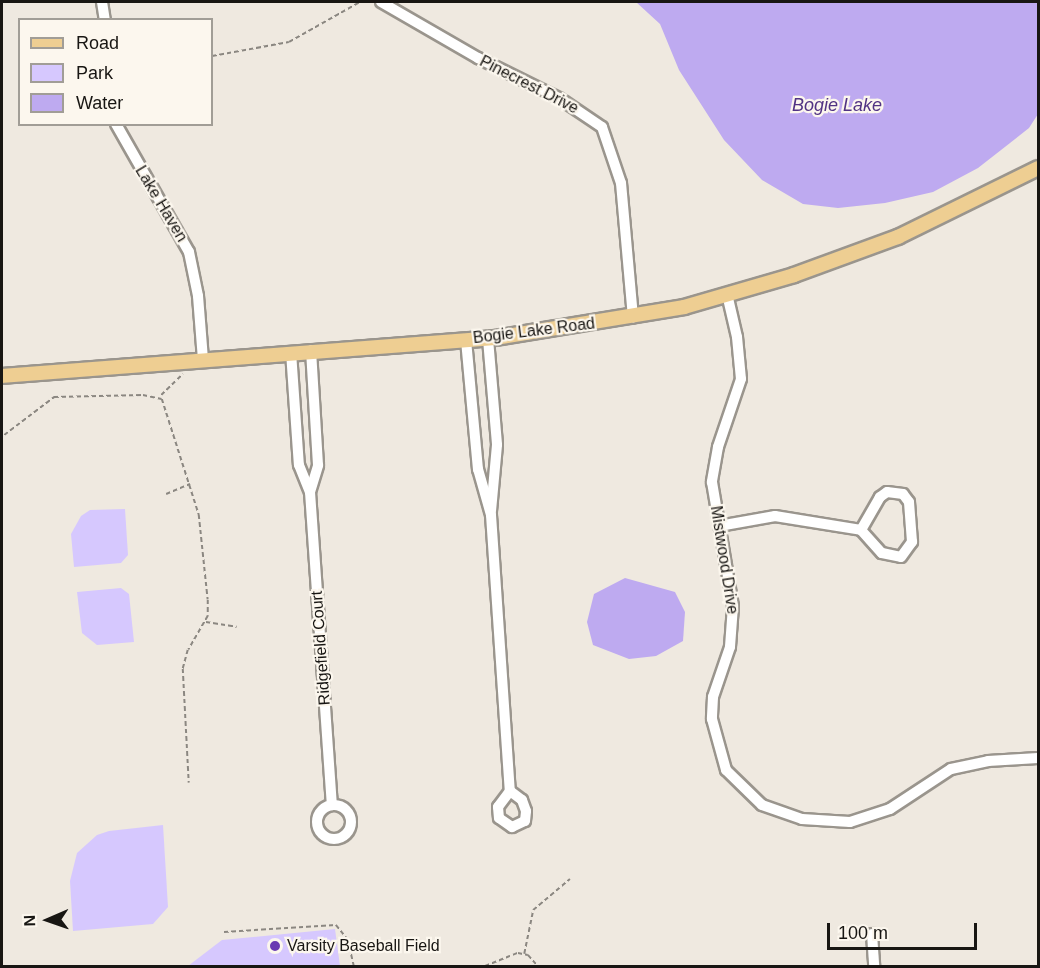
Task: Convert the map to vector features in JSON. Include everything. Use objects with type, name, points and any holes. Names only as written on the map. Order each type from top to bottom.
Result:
[{"type":"main road","name":"Bogie Lake Road","points":[[2,376],[310,350],[488,339],[633,317],[794,275],[898,237],[1038,168]]},
{"type":"street","points":[[102,2],[105,18]]},
{"type":"street","name":"Pinecrest Drive","points":[[381,2],[478,58],[560,98],[602,127],[621,183],[633,317]]},
{"type":"street","name":"Lake Haven","points":[[117,126],[189,252],[198,296],[197,360]]},
{"type":"street","name":"Mistwood Drive","points":[[727,294],[737,337],[741,379],[713,468],[733,621],[730,647],[713,697],[714,737],[726,770],[762,805],[802,819],[850,822],[890,809],[951,769],[988,761],[1038,758]]},
{"type":"street","points":[[488,339],[497,470],[491,515],[510,792]]},
{"type":"street","points":[[466,340],[478,469],[491,515]]},
{"type":"street","name":"Ridgefield Court","points":[[310,350],[318,465],[310,492]]},
{"type":"street","name":"Ridgefield Court","points":[[291,352],[299,465],[310,492],[332,805]]},
{"type":"street","points":[[474,417],[494,415]]},
{"type":"street","points":[[719,526],[776,516],[861,530],[882,553],[901,557],[912,542],[909,502],[903,494],[887,492],[880,497],[861,530]]},
{"type":"street","points":[[872,934],[874,966]]},
{"type":"path","points":[[213,56],[289,42],[360,2]]},
{"type":"path","points":[[4,435],[54,397],[161,396],[179,382],[197,360]]},
{"type":"path","points":[[161,396],[191,484],[199,515],[208,600],[205,622],[188,650],[183,669],[189,783]]},
{"type":"path","points":[[166,495],[191,484]]},
{"type":"path","points":[[205,622],[237,627]]},
{"type":"path","points":[[524,954],[533,910],[570,879]]},
{"type":"path","points":[[224,932],[336,926],[348,940],[354,966]]},
{"type":"path","points":[[485,966],[496,959],[524,954]]},
{"type":"path","points":[[524,954],[538,966]]},
{"type":"green space","points":[[125,509],[128,555],[121,563],[74,567],[71,534],[81,516],[90,510]]},
{"type":"green space","points":[[121,588],[129,594],[134,642],[97,645],[82,633],[77,592]]},
{"type":"green space","points":[[163,825],[168,907],[153,924],[73,931],[70,881],[77,853],[97,835],[109,831]]},
{"type":"green space","name":"Varsity Baseball Field","points":[[335,929],[340,966],[188,966],[222,940]]},
{"type":"water","name":"Bogie Lake","points":[[636,2],[1038,2],[1038,114],[1029,128],[978,168],[933,192],[885,203],[838,208],[803,204],[762,180],[724,140],[679,70],[660,24]]},
{"type":"water","points":[[625,578],[675,592],[685,612],[683,641],[656,656],[629,659],[593,645],[587,622],[594,594]]},
{"type":"place","name":"Varsity Baseball Field","points":[[275,946]]}]
